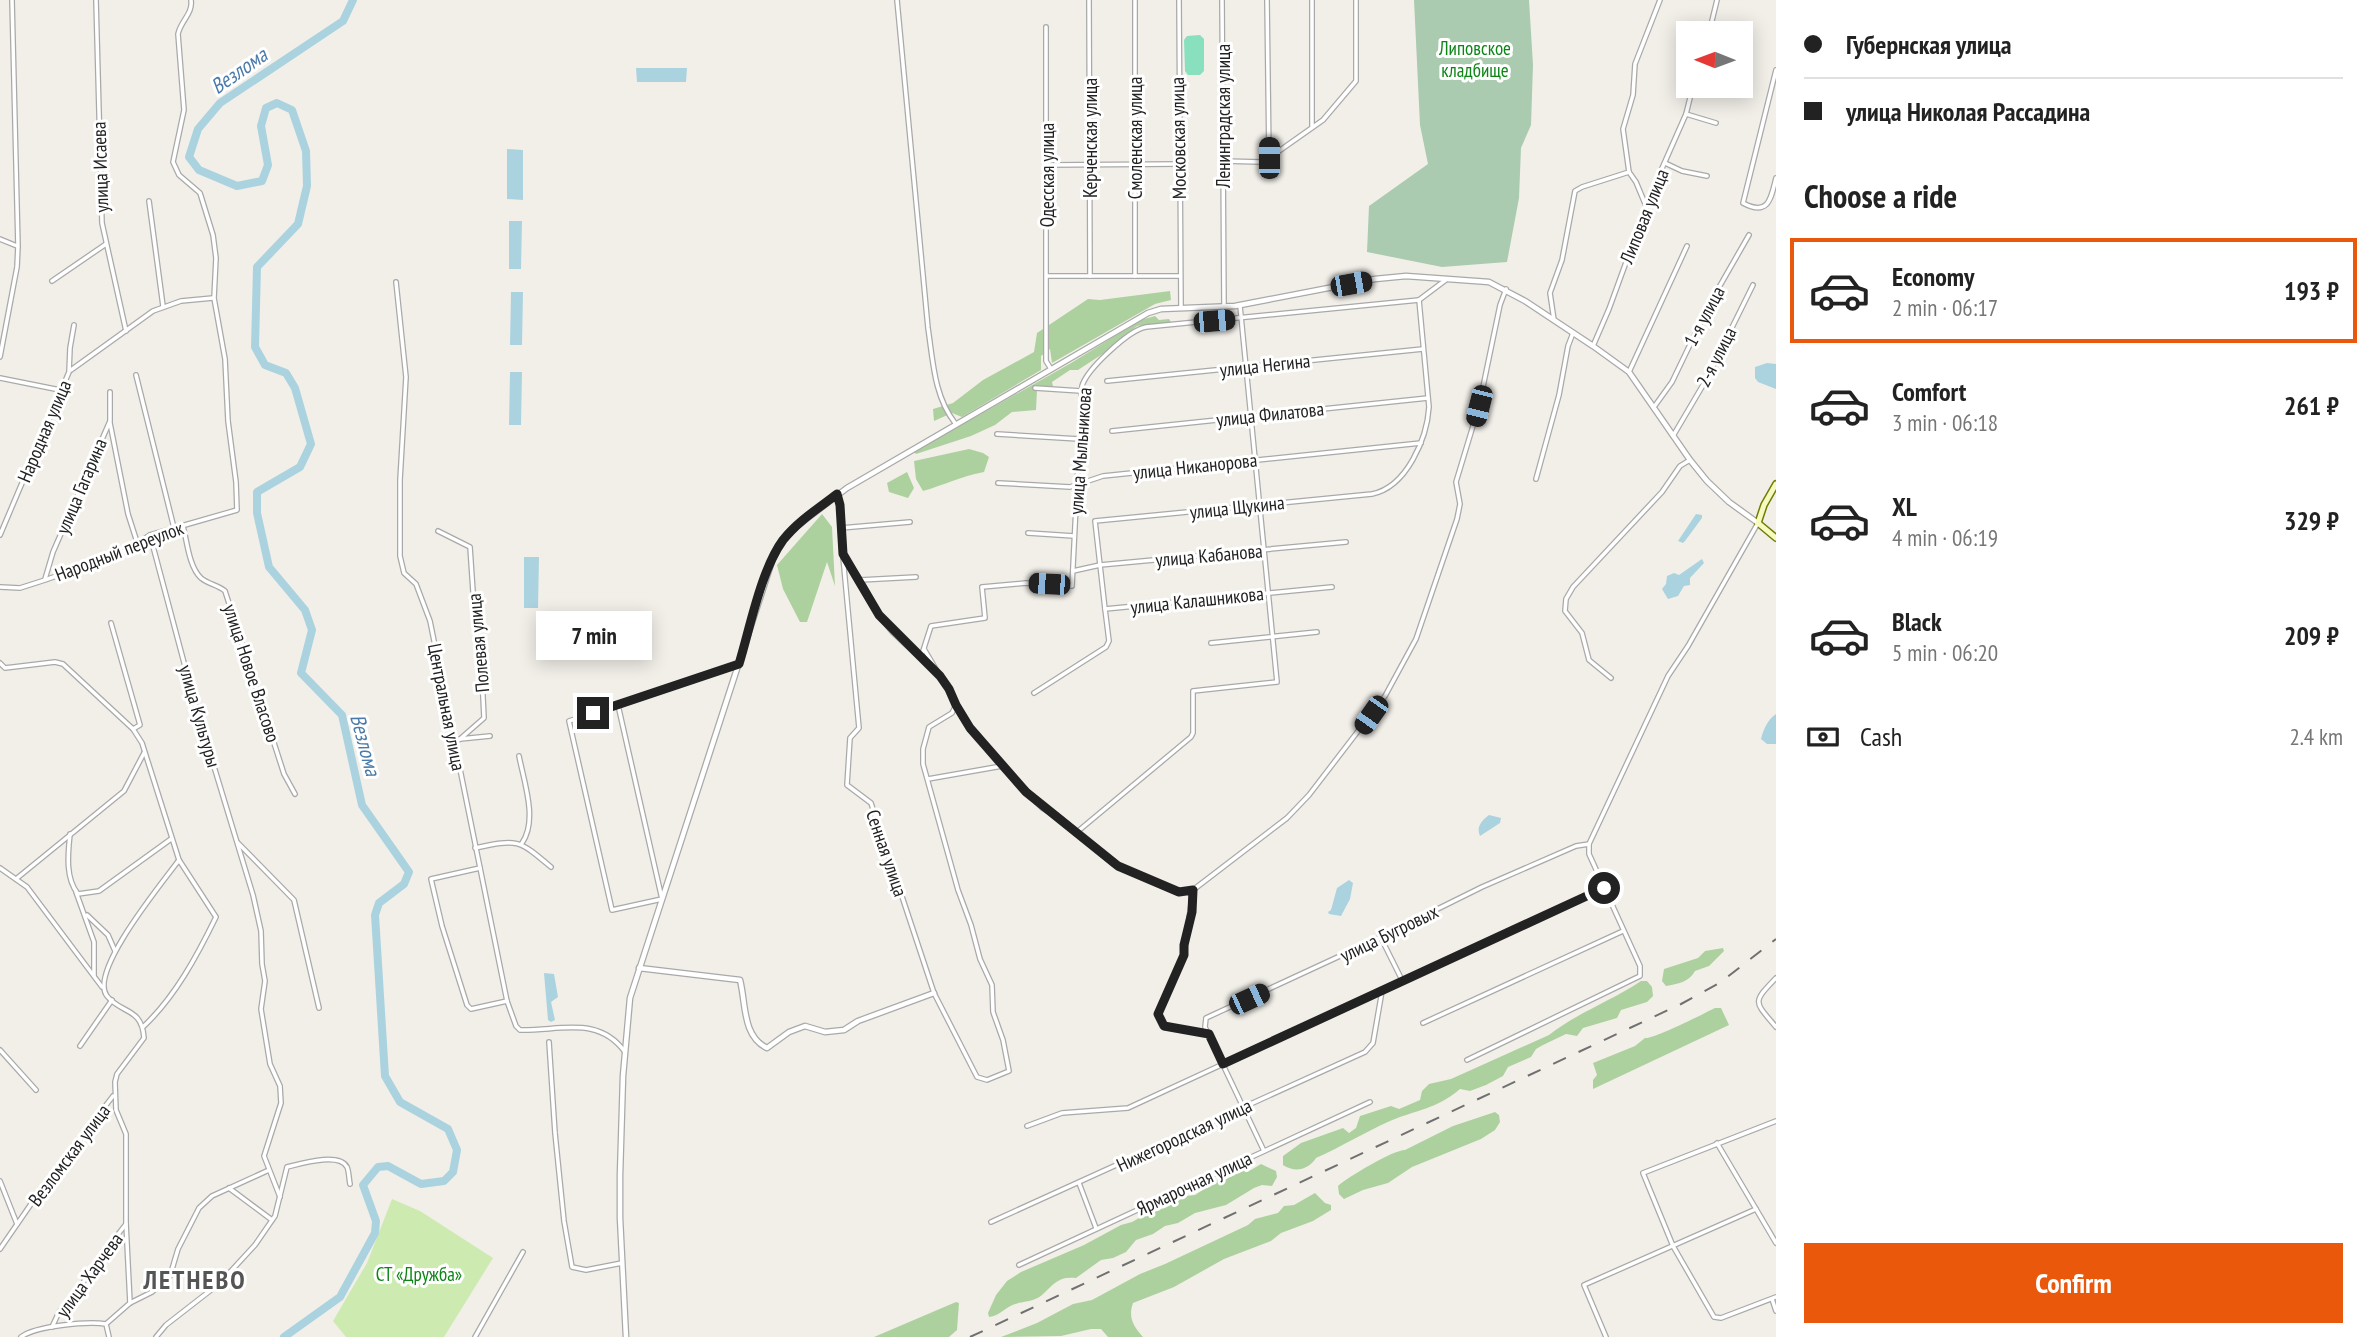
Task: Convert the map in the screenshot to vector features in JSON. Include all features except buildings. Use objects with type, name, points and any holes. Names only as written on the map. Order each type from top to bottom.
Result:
[{"type":"main road","points":[[1776,484],[1758,523],[1776,538]]},
{"type":"street","points":[[0,357],[17,267],[18,246],[12,0]]},
{"type":"street","name":"улица Исаева","points":[[96,0],[102,223],[126,331]]},
{"type":"street","points":[[69,372],[163,306],[181,301],[214,298],[216,258],[212,227],[198,189],[179,174],[173,162],[184,110],[178,34],[191,10],[191,0]]},
{"type":"street","points":[[897,0],[934,375],[945,410],[955,423]]},
{"type":"street","name":"Керченская улица","points":[[1089,0],[1090,276]]},
{"type":"street","name":"Смоленская улица","points":[[1135,0],[1135,276]]},
{"type":"street","name":"Московская улица","points":[[1179,0],[1181,308]]},
{"type":"street","name":"Ленинградская улица","points":[[1222,0],[1224,307]]},
{"type":"street","points":[[1267,0],[1269,158]]},
{"type":"street","points":[[1312,0],[1312,126]]},
{"type":"street","points":[[1223,161],[1261,162],[1269,158],[1323,120],[1356,81],[1356,0]]},
{"type":"street","points":[[1647,208],[1636,181],[1629,172],[1623,129],[1633,95],[1635,64],[1660,0]]},
{"type":"street","points":[[1712,21],[1717,0]]},
{"type":"street","name":"Одесская улица","points":[[1046,27],[1046,361],[1051,369]]},
{"type":"street","points":[[1776,70],[1743,203],[1754,208],[1767,205],[1776,178]]},
{"type":"street","name":"Липовая улица","points":[[1593,346],[1652,191],[1686,114],[1690,98]]},
{"type":"street","points":[[1686,114],[1716,123]]},
{"type":"street","points":[[1665,163],[1682,171],[1707,176]]},
{"type":"street","points":[[1046,165],[1179,164]]},
{"type":"street","points":[[1553,320],[1550,293],[1562,260],[1576,191],[1629,172]]},
{"type":"street","points":[[149,201],[163,306]]},
{"type":"street","name":"1-я улица","points":[[1654,407],[1662,397],[1710,303],[1749,235]]},
{"type":"street","points":[[0,239],[18,246]]},
{"type":"street","points":[[52,281],[106,244]]},
{"type":"street","points":[[1629,372],[1687,246]]},
{"type":"street","points":[[1047,276],[1180,276]]},
{"type":"street","points":[[626,1337],[620,1182],[630,998],[765,579],[777,551],[797,526],[837,494],[955,423],[1154,311],[1240,305],[1375,279],[1406,276],[1484,281],[1506,289],[1629,372],[1690,460],[1716,491],[1758,523],[1668,676],[1589,844],[1589,854],[1642,974],[1591,1002],[1467,1060]]},
{"type":"street","points":[[1437,277],[1437,285]]},
{"type":"street","points":[[1421,443],[1428,420],[1428,398],[1419,300],[1449,278]]},
{"type":"street","name":"Центральная улица","points":[[396,282],[405,377],[400,480],[400,556],[404,573],[416,584],[430,621],[507,1002],[520,1030],[572,1027],[598,1030],[614,1039],[625,1052]]},
{"type":"street","name":"2-я улица","points":[[1673,436],[1706,380],[1753,285]]},
{"type":"street","points":[[924,649],[981,742],[1043,808],[1057,816],[1118,866],[1179,892],[1193,890],[1287,818],[1309,796],[1392,685],[1416,639],[1460,508],[1456,482],[1484,386],[1506,289]]},
{"type":"street","name":"Народный переулок","points":[[0,587],[20,588],[45,580],[121,553],[150,536],[237,510],[225,359],[214,298]]},
{"type":"street","name":"улица Мыльникова","points":[[924,649],[931,626],[985,618],[982,587],[1026,583],[1072,586],[1084,380],[1090,371],[1138,329],[1419,300]]},
{"type":"street","points":[[1077,832],[1191,737],[1194,733],[1191,694],[1196,690],[1277,682],[1240,305]]},
{"type":"street","name":"Народная улица","points":[[0,535],[69,372],[74,325]]},
{"type":"street","points":[[1536,479],[1573,333]]},
{"type":"street","name":"улица Негина","points":[[1107,381],[1423,349]]},
{"type":"street","points":[[136,374],[174,528]]},
{"type":"street","points":[[0,378],[60,390]]},
{"type":"street","points":[[1035,388],[1082,391]]},
{"type":"street","name":"улица Гагарина","points":[[45,580],[53,552],[110,421],[110,391]]},
{"type":"street","name":"улица Филатова","points":[[1112,430],[1428,398]]},
{"type":"street","points":[[110,421],[128,514],[137,542]]},
{"type":"street","points":[[997,434],[1080,439]]},
{"type":"street","name":"улица Никанорова","points":[[998,483],[1077,487],[1098,476],[1421,443]]},
{"type":"street","name":"улица Щукина","points":[[1095,521],[1380,492],[1406,470],[1421,443]]},
{"type":"street","points":[[1611,678],[1589,660],[1582,633],[1565,611],[1566,599],[1578,581],[1662,492],[1681,466],[1690,460]]},
{"type":"street","points":[[837,494],[843,554],[879,615],[940,676]]},
{"type":"street","name":"улица Калашникова","points":[[1095,521],[1105,608],[1332,587]]},
{"type":"street","points":[[841,528],[910,522]]},
{"type":"street","name":"улица Новое Власово","points":[[183,525],[197,573],[203,580],[215,583],[225,591],[285,774],[295,794]]},
{"type":"street","name":"Полевая улица","points":[[438,531],[470,547],[484,718],[460,739]]},
{"type":"street","points":[[1028,533],[1074,536]]},
{"type":"street","name":"улица Культуры","points":[[150,536],[195,704],[253,895],[261,931],[265,981],[261,1009],[270,1064],[280,1086],[281,1103],[264,1156],[269,1170]]},
{"type":"street","name":"улица Кабанова","points":[[1073,571],[1100,565],[1346,542]]},
{"type":"street","name":"Сенная улица","points":[[843,554],[859,728],[850,738],[847,785],[863,795],[874,809],[934,993],[978,1077],[987,1080],[1009,1071],[1003,1040],[993,1012],[992,985],[980,959],[958,890],[928,779]]},
{"type":"street","points":[[860,580],[916,577]]},
{"type":"street","points":[[1034,693],[1107,647],[1109,640],[1105,608]]},
{"type":"street","points":[[111,623],[140,725],[133,729]]},
{"type":"street","points":[[1210,643],[1317,632]]},
{"type":"street","points":[[918,655],[922,654],[924,649]]},
{"type":"street","points":[[0,663],[5,668],[55,662],[64,664],[133,729],[145,751],[179,860],[115,951],[104,977],[105,992]]},
{"type":"street","points":[[618,705],[662,899],[612,910],[569,721],[739,664]]},
{"type":"street","points":[[956,705],[952,713],[932,725],[928,731],[922,760],[928,779],[1002,766]]},
{"type":"street","points":[[455,742],[460,739],[490,736]]},
{"type":"street","points":[[16,879],[124,792],[145,751]]},
{"type":"street","points":[[519,756],[530,814],[530,832],[522,843]]},
{"type":"street","points":[[71,834],[68,866],[94,942],[94,978]]},
{"type":"street","points":[[76,891],[78,894],[99,891],[171,839]]},
{"type":"street","points":[[475,848],[508,841],[522,843],[551,867]]},
{"type":"street","points":[[236,842],[294,901],[319,1008]]},
{"type":"street","name":"улица Бугровых","points":[[1209,1034],[1205,1027],[1206,1018],[1494,882],[1576,846],[1589,844]]},
{"type":"street","name":"Везломская улица","points":[[0,1249],[114,1096],[117,1074],[144,1038],[143,1027],[197,957],[216,917],[179,860]]},
{"type":"street","points":[[0,868],[27,887],[105,992],[135,1015],[143,1027]]},
{"type":"street","points":[[480,868],[431,879],[442,926],[467,1005],[471,1009],[507,1002]]},
{"type":"street","points":[[1027,1126],[1062,1113],[1128,1108],[1604,888]]},
{"type":"street","points":[[1193,890],[1184,955],[1158,1014],[1164,1026],[1209,1034],[1264,1151]]},
{"type":"street","points":[[85,913],[108,935],[115,951]]},
{"type":"street","points":[[1423,1023],[1623,931]]},
{"type":"street","points":[[1381,937],[1402,980]]},
{"type":"street","points":[[639,968],[740,980],[746,1021],[759,1044],[767,1048],[789,1032],[804,1026],[825,1032],[844,1030],[867,1017],[934,993]]},
{"type":"street","points":[[1776,978],[1759,994],[1759,1007],[1776,1027]]},
{"type":"street","name":"Нижегородская улица","points":[[991,1222],[1365,1052],[1373,1043],[1382,991]]},
{"type":"street","points":[[80,1045],[112,1000]]},
{"type":"street","points":[[549,1042],[555,1133],[572,1267],[586,1270],[622,1263]]},
{"type":"street","points":[[0,1050],[36,1090]]},
{"type":"street","points":[[114,1096],[116,1110],[127,1134],[130,1303]]},
{"type":"street","name":"Ярмарочная улица","points":[[1019,1265],[1370,1102]]},
{"type":"street","points":[[1776,1121],[1643,1172],[1672,1246],[1714,1317],[1721,1318],[1774,1298],[1776,1311]]},
{"type":"street","points":[[1717,1143],[1776,1243]]},
{"type":"street","points":[[156,1337],[166,1325],[234,1269],[272,1220],[278,1209],[287,1167],[322,1159],[342,1162],[347,1167],[350,1184]]},
{"type":"street","points":[[106,1324],[130,1303],[152,1292],[170,1276],[178,1249],[199,1208],[212,1196],[269,1170],[280,1197]]},
{"type":"street","points":[[272,1177],[284,1178]]},
{"type":"street","points":[[0,1181],[17,1224]]},
{"type":"street","points":[[1079,1182],[1096,1228]]},
{"type":"street","points":[[229,1188],[272,1220]]},
{"type":"street","points":[[1606,1337],[1584,1285],[1756,1209]]},
{"type":"street","name":"улица Харчева","points":[[52,1327],[59,1312],[81,1287],[88,1273],[127,1223]]},
{"type":"street","points":[[475,1337],[523,1252]]},
{"type":"street","points":[[21,1337],[27,1332],[52,1327],[92,1321],[106,1324]]},
{"type":"street","points":[[106,1324],[109,1337]]},
{"type":"green space","name":"Липовское кладбище","points":[[1414,0],[1529,0],[1533,65],[1531,125],[1521,148],[1519,198],[1507,262],[1442,267],[1367,252],[1369,206],[1428,164],[1420,125]]},
{"type":"green space","points":[[1200,35],[1204,39],[1204,71],[1200,75],[1188,75],[1185,71],[1184,40],[1187,36]]},
{"type":"green space","points":[[1170,291],[1171,300],[1155,304],[1052,363],[1050,349],[1041,356],[1041,370],[962,417],[952,413],[934,421],[933,409],[953,403],[983,380],[1034,352],[1037,333],[1088,299],[1100,300]]},
{"type":"green space","points":[[1155,316],[1159,320],[1169,319],[1171,322],[1137,326],[1107,351],[1078,370],[1070,370],[1052,382],[1053,386],[1037,390],[1036,410],[1012,412],[995,425],[971,436],[916,454],[914,452],[1141,320]]},
{"type":"green space","points":[[969,449],[989,457],[984,472],[923,491],[916,479],[914,461]]},
{"type":"green space","points":[[907,472],[914,488],[908,498],[889,492],[887,483]]},
{"type":"green space","points":[[822,514],[832,527],[835,586],[827,562],[807,622],[800,622],[783,589],[777,565]]},
{"type":"green space","points":[[1723,948],[1724,951],[1709,966],[1695,971],[1686,980],[1666,986],[1662,981],[1664,969],[1698,958],[1705,951]]},
{"type":"green space","points":[[1641,981],[1647,981],[1652,987],[1653,996],[1647,1002],[1621,1010],[1617,1018],[1583,1028],[1577,1036],[1566,1034],[1543,1045],[1536,1049],[1531,1057],[1508,1067],[1503,1076],[1486,1085],[1470,1091],[1460,1089],[1434,1105],[1390,1121],[1316,1158],[1305,1168],[1292,1169],[1283,1165],[1283,1156],[1301,1143],[1343,1128],[1349,1133],[1356,1128],[1360,1116],[1391,1106],[1399,1109],[1420,1100],[1422,1091],[1429,1084],[1451,1079],[1549,1035]]},
{"type":"green space","points":[[1715,1008],[1721,1008],[1729,1025],[1593,1089],[1593,1080],[1597,1075],[1593,1063]]},
{"type":"green space","points":[[1495,1112],[1499,1115],[1500,1122],[1495,1130],[1481,1139],[1412,1167],[1388,1183],[1344,1199],[1339,1194],[1338,1186],[1381,1159],[1453,1126]]},
{"type":"green space","points":[[1261,1164],[1276,1171],[1277,1177],[1272,1186],[1262,1185],[1226,1205],[1195,1213],[1178,1223],[1165,1226],[1136,1240],[1126,1252],[1101,1260],[1076,1278],[1065,1278],[1039,1297],[1011,1305],[989,1317],[988,1313],[996,1295],[1007,1281],[1021,1272],[1084,1245],[1155,1209],[1165,1208],[1186,1196],[1195,1195],[1216,1181]]},
{"type":"green space","points":[[1315,1193],[1331,1205],[1331,1210],[1313,1221],[1281,1233],[1271,1241],[1224,1259],[1174,1287],[1133,1303],[1132,1321],[1143,1337],[1108,1337],[1101,1329],[1091,1329],[1061,1336],[1001,1337],[1037,1323],[1073,1304],[1092,1300],[1140,1274],[1248,1225],[1255,1219],[1278,1213],[1284,1206],[1294,1205]]},
{"type":"green space","name":"СТ «Дружба»","points":[[392,1199],[420,1211],[493,1258],[444,1337],[346,1337],[333,1321],[367,1263]]},
{"type":"green space","points":[[959,1303],[957,1330],[949,1337],[874,1337]]},
{"type":"water","points":[[636,68],[687,68],[686,82],[637,82]]},
{"type":"water","points":[[507,149],[523,150],[523,200],[507,199]]},
{"type":"water","points":[[509,221],[522,221],[521,269],[509,269]]},
{"type":"water","points":[[511,292],[523,292],[522,345],[510,345]]},
{"type":"water","points":[[1767,363],[1776,364],[1776,389],[1758,382],[1755,378],[1755,367]]},
{"type":"water","points":[[510,372],[522,372],[521,425],[509,425]]},
{"type":"water","points":[[1696,514],[1702,515],[1702,518],[1683,543],[1678,541]]},
{"type":"water","points":[[524,557],[539,557],[538,608],[524,608]]},
{"type":"water","points":[[1702,559],[1704,563],[1690,578],[1690,585],[1684,586],[1678,596],[1668,599],[1662,589],[1667,576],[1674,573],[1679,575]]},
{"type":"water","points":[[1776,714],[1776,744],[1767,744],[1761,739],[1768,722]]},
{"type":"water","points":[[1489,815],[1501,818],[1500,823],[1480,836],[1480,824]]},
{"type":"water","points":[[1349,880],[1353,883],[1350,899],[1341,916],[1329,914],[1337,888]]},
{"type":"water","points":[[544,973],[554,974],[558,997],[551,1002],[555,1020],[551,1022],[548,1020]]},
{"type":"waterway","name":"Везлома","points":[[284,1337],[340,1297],[375,1233],[376,1221],[363,1185],[378,1167],[388,1166],[421,1184],[444,1181],[453,1172],[457,1150],[448,1129],[400,1102],[385,1076],[375,915],[379,903],[404,884],[409,872],[362,805],[342,715],[301,673],[312,630],[305,610],[269,567],[257,513],[257,492],[300,467],[311,444],[295,388],[286,373],[265,365],[255,347],[257,267],[298,224],[307,186],[306,151],[292,110],[277,103],[266,108],[261,126],[268,165],[262,181],[237,186],[199,170],[189,157],[198,129],[220,103],[343,21],[353,0]]},
{"type":"railway","points":[[970,1337],[1681,1004],[1721,982],[1776,939]]},
{"type":"district","name":"ЛЕТНЕВО","points":[[195,1280]]},
{"type":"route","points":[[593,713],[739,664],[765,579],[777,551],[797,526],[837,494],[846,561],[879,615],[893,632],[940,676],[967,724],[999,763],[1043,808],[1057,816],[1114,864],[1179,892],[1193,890],[1192,912],[1182,963],[1168,987],[1158,1014],[1164,1026],[1209,1034],[1223,1064],[1604,888]]}]
